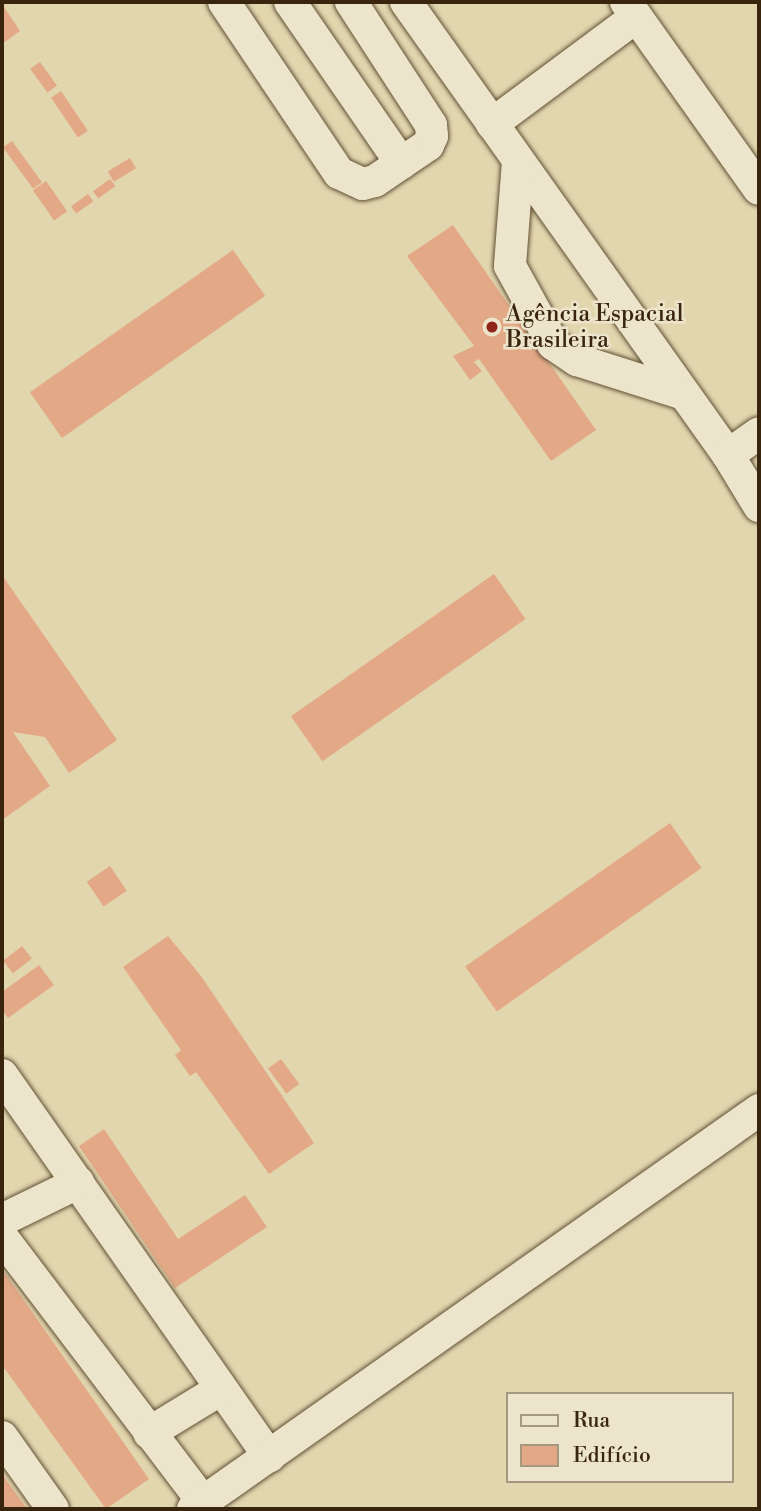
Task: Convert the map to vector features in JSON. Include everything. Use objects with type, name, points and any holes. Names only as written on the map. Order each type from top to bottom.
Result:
[{"type":"lane","points":[[224,2],[339,173],[363,184],[428,145],[430,125],[351,2]]},
{"type":"lane","points":[[290,2],[401,163]]},
{"type":"lane","points":[[492,124],[631,9],[759,189]]},
{"type":"lane","points":[[382,47],[413,12],[681,393],[728,455],[759,506]]},
{"type":"lane","points":[[518,161],[510,267],[553,344],[577,360],[681,393]]},
{"type":"lane","points":[[728,455],[759,433]]},
{"type":"lane","points":[[2,1075],[269,1457]]},
{"type":"lane","points":[[2,1237],[149,1433],[198,1506],[759,1110]]},
{"type":"lane","points":[[2,1220],[78,1183]]},
{"type":"lane","points":[[149,1433],[221,1389]]},
{"type":"lane","points":[[2,1437],[53,1509]]},
{"type":"building","points":[[2,4],[20,31],[2,44]]},
{"type":"building","points":[[40,62],[57,85],[47,93],[30,69]]},
{"type":"building","points":[[61,91],[88,131],[78,138],[51,98]]},
{"type":"building","points":[[12,141],[42,182],[33,189],[3,147]]},
{"type":"building","points":[[130,158],[136,168],[114,182],[108,171]]},
{"type":"building","points":[[110,179],[115,186],[98,199],[93,191]]},
{"type":"building","points":[[46,181],[67,211],[54,220],[33,190]]},
{"type":"building","points":[[88,194],[93,201],[76,214],[71,206]]},
{"type":"building","name":"Agência Espacial Brasileira","points":[[453,225],[596,430],[551,461],[479,359],[474,362],[482,371],[470,380],[453,356],[474,346],[407,256]]},
{"type":"building","points":[[233,250],[265,296],[62,438],[30,392]]},
{"type":"building","points":[[494,574],[526,619],[322,761],[291,716]]},
{"type":"building","points":[[2,575],[117,740],[69,773],[45,737],[13,732],[50,786],[2,820]]},
{"type":"building","points":[[670,823],[702,868],[497,1011],[465,966]]},
{"type":"building","points":[[110,866],[127,891],[104,907],[87,882]]},
{"type":"building","points":[[168,936],[201,976],[314,1143],[269,1174],[196,1072],[190,1076],[175,1055],[181,1050],[123,967]]},
{"type":"building","points":[[22,946],[32,959],[13,973],[3,961]]},
{"type":"building","points":[[39,965],[54,985],[8,1018],[2,1010],[2,992]]},
{"type":"building","points":[[281,1059],[299,1084],[286,1093],[268,1068]]},
{"type":"building","points":[[104,1129],[178,1239],[245,1195],[267,1227],[175,1288],[79,1146]]},
{"type":"building","points":[[2,1269],[149,1479],[106,1509],[2,1365]]},
{"type":"building","points":[[2,1474],[27,1509],[2,1509]]},
{"type":"place","name":"Agência Espacial Brasileira","points":[[492,327]]}]
